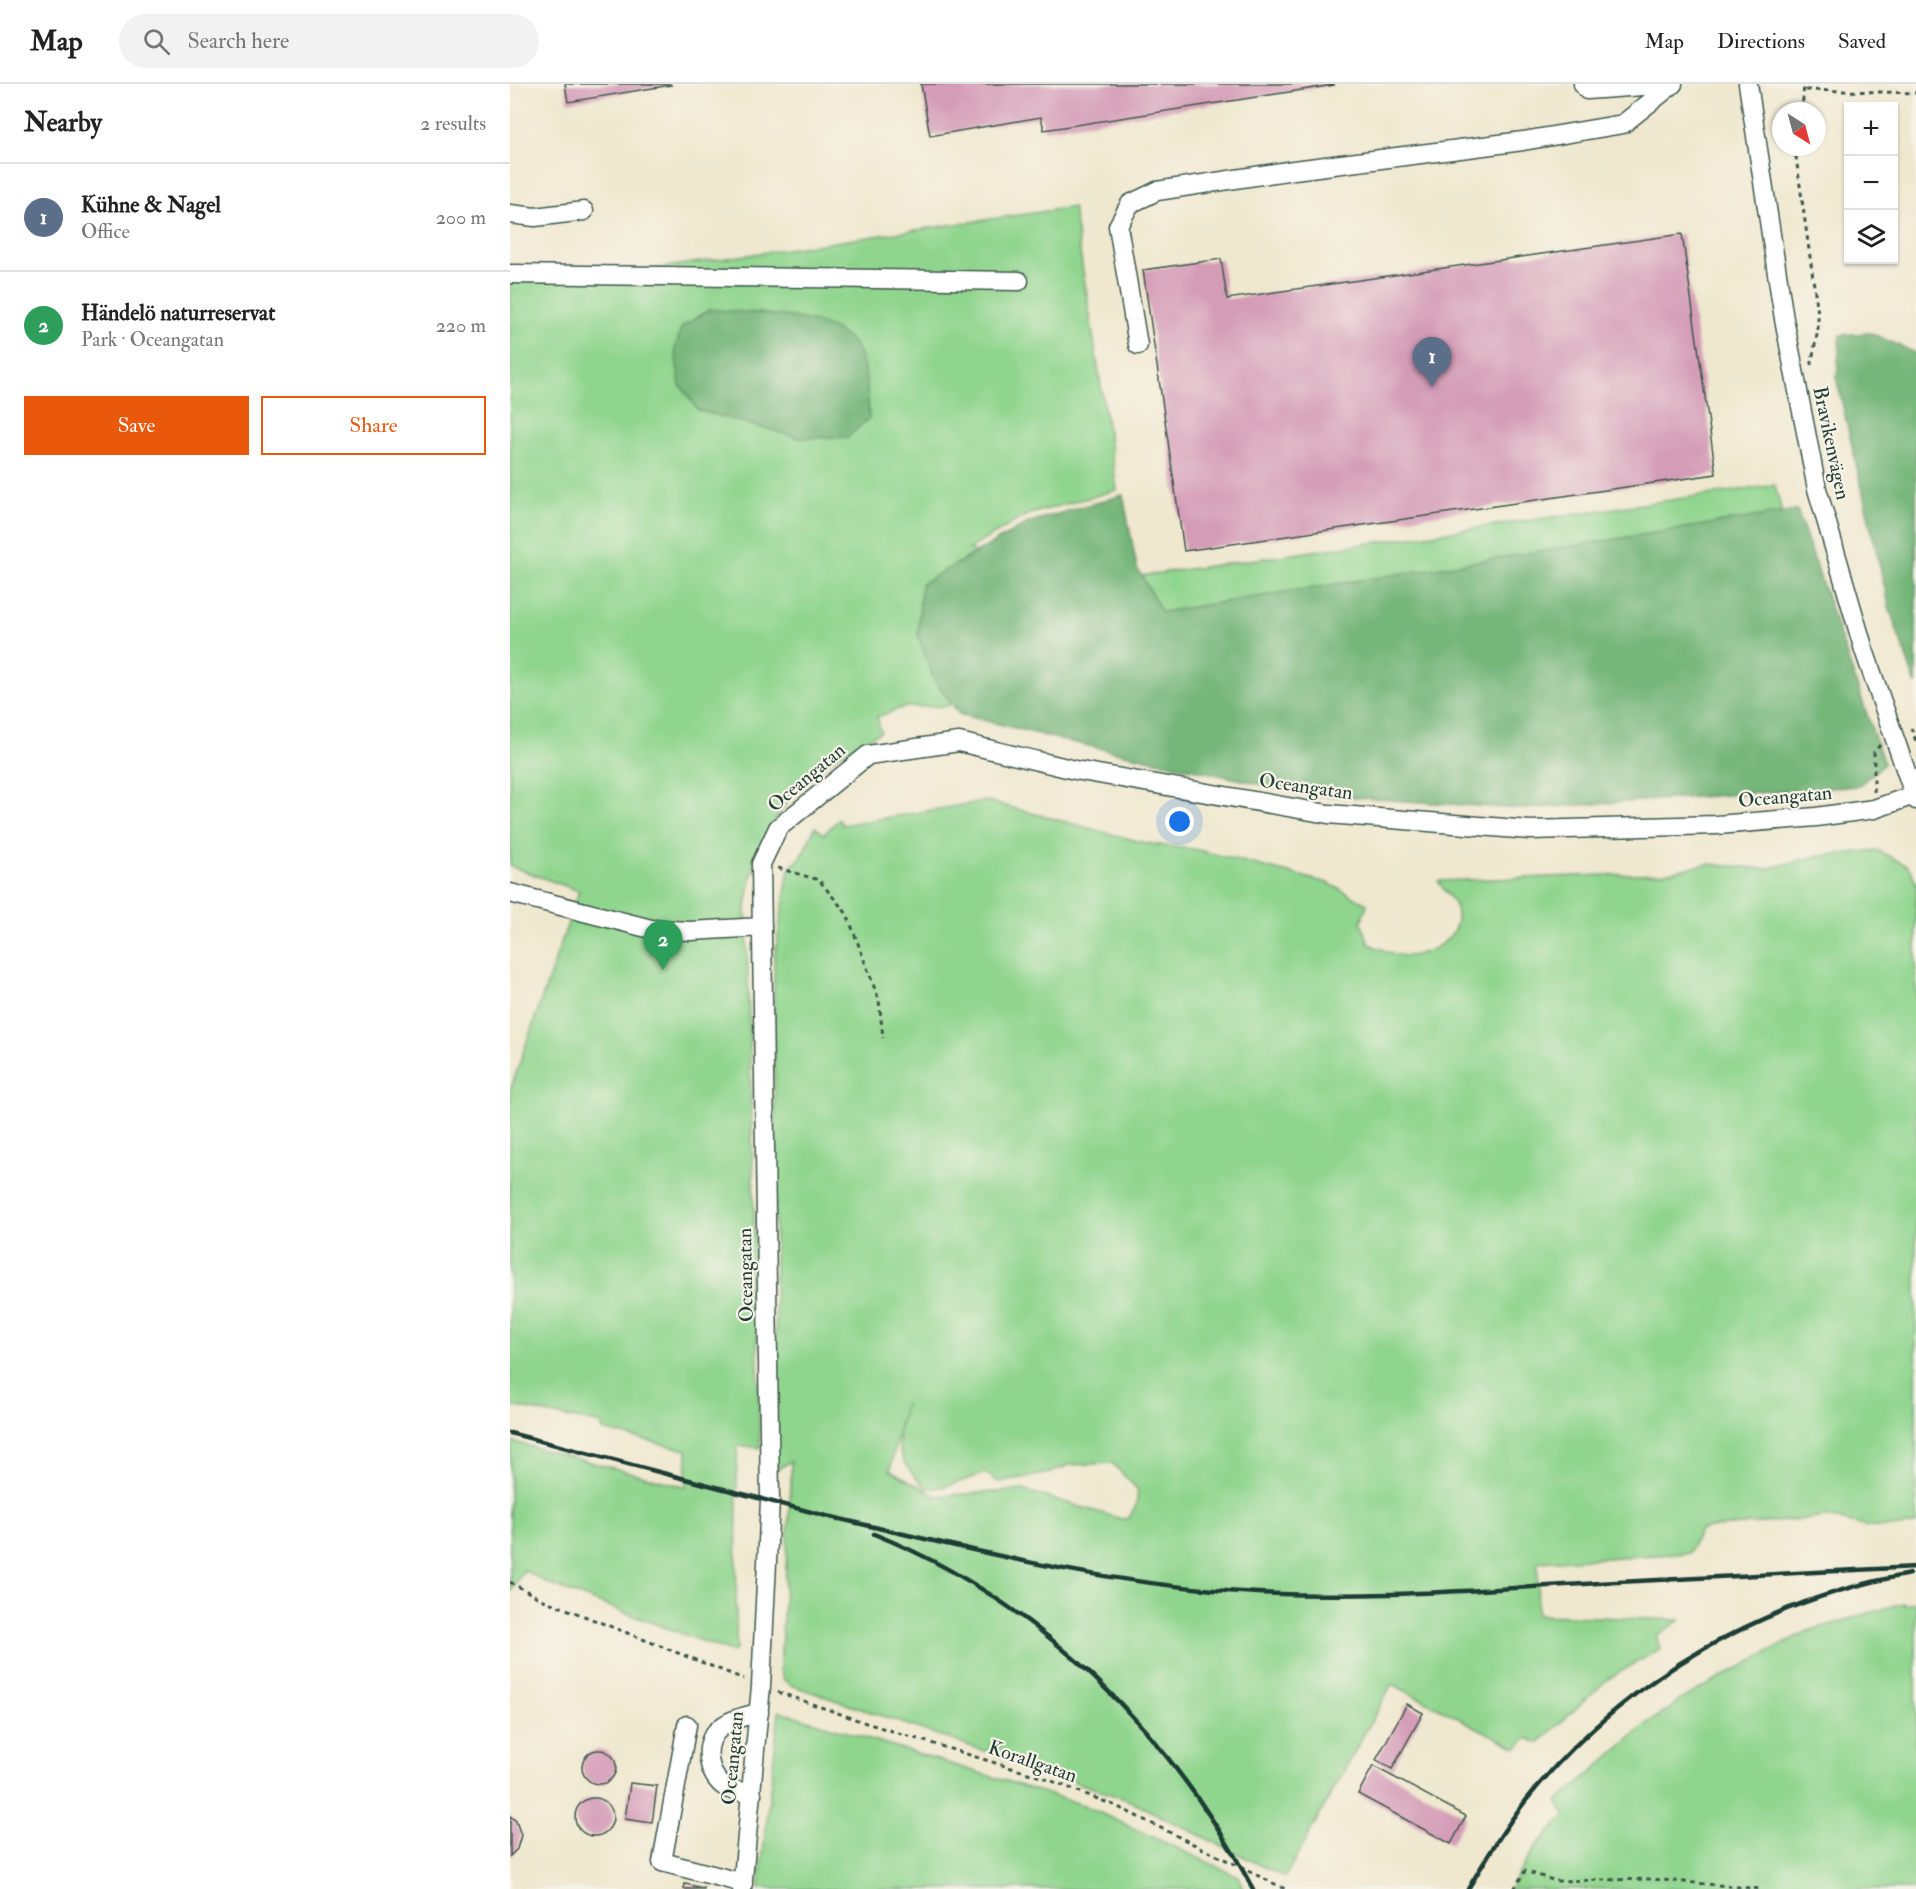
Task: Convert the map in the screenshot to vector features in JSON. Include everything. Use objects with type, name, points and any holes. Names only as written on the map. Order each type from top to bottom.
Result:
[{"type":"street","points":[[1582,84],[1587,90],[1672,84]]},
{"type":"street","points":[[1138,345],[1118,226],[1130,204],[1148,195],[1157,191],[1294,170],[1523,141],[1623,124],[1672,84]]},
{"type":"street","name":"Bravikenvägen","points":[[1748,84],[1784,319],[1817,489],[1864,650],[1915,798]]},
{"type":"street","points":[[510,214],[536,217],[584,211]]},
{"type":"street","points":[[510,274],[1019,281]]},
{"type":"street","name":"Oceangatan","points":[[742,1886],[761,1686],[770,1469],[761,864],[778,828],[868,755],[959,742],[1074,770],[1328,814],[1530,830],[1717,825],[1874,809],[1915,798]]},
{"type":"street","points":[[510,893],[651,928],[690,931],[762,927]]},
{"type":"street","points":[[752,1794],[728,1788],[715,1779],[709,1755],[715,1733],[729,1722],[759,1713]]},
{"type":"street","points":[[687,1725],[662,1862],[742,1886]]},
{"type":"path","points":[[1804,84],[1806,90],[1804,102]]},
{"type":"path","points":[[1806,90],[1916,93]]},
{"type":"path","points":[[1796,156],[1818,314],[1811,375]]},
{"type":"path","points":[[1908,721],[1916,741]]},
{"type":"path","points":[[1874,809],[1874,752],[1878,745],[1912,732]]},
{"type":"path","points":[[761,864],[819,880],[847,914],[879,1000],[883,1038]]},
{"type":"path","name":"Korallgatan","points":[[510,1582],[541,1599],[761,1686],[866,1723],[1044,1778],[1116,1806],[1285,1889]]},
{"type":"path","points":[[1514,1889],[1525,1871],[1556,1881],[1652,1879],[1760,1889]]},
{"type":"green space","points":[[1073,207],[1117,490],[1026,515],[969,549],[1063,587],[1775,485],[1846,766],[964,682],[948,706],[904,707],[877,717],[881,732],[839,755],[821,768],[805,782],[777,817],[756,860],[746,906],[760,1448],[737,1445],[736,1650],[731,1652],[551,1585],[524,1570],[510,1593],[510,1441],[686,1487],[687,1450],[602,1430],[602,1424],[510,1406],[510,1091],[579,891],[510,866],[510,271],[638,271]]},
{"type":"green space","points":[[710,309],[786,316],[824,325],[840,332],[852,342],[861,357],[866,378],[869,418],[848,437],[800,438],[698,410],[680,385],[675,350],[681,328]]},
{"type":"green space","points":[[1870,333],[1916,353],[1916,685],[1890,610],[1837,381],[1840,335]]},
{"type":"green space","points":[[1123,495],[1137,568],[1162,612],[1797,510],[1884,764],[1858,786],[1521,809],[1305,794],[1062,740],[959,714],[934,680],[918,635],[921,584],[1030,522]]},
{"type":"green space","points":[[987,801],[1145,843],[1198,850],[1328,883],[1367,904],[1361,922],[1369,944],[1404,956],[1432,950],[1448,938],[1457,923],[1456,909],[1438,881],[1663,873],[1708,864],[1765,869],[1814,857],[1877,850],[1906,865],[1912,872],[1916,884],[1916,1524],[1900,1527],[1869,1527],[1827,1517],[1709,1528],[1700,1530],[1689,1553],[1538,1562],[1537,1615],[1680,1620],[1656,1636],[1660,1649],[1608,1679],[1538,1743],[1527,1738],[1517,1748],[1392,1684],[1285,1877],[1128,1800],[791,1685],[783,1679],[780,1669],[791,1461],[776,1470],[774,959],[789,869],[801,857],[815,827],[824,834],[839,819],[842,825]],"holes":[[[898,1436],[899,1446],[908,1468],[927,1489],[944,1487],[985,1473],[998,1482],[1045,1474],[1070,1465],[1112,1463],[1138,1490],[1136,1505],[1129,1518],[1122,1519],[1023,1490],[936,1496],[890,1470]]]},
{"type":"green space","points":[[1916,1602],[1916,1889],[1509,1889],[1537,1845],[1566,1815],[1557,1802],[1649,1722],[1678,1701],[1805,1632],[1903,1603],[1905,1605]]},
{"type":"green space","points":[[779,1711],[1083,1805],[1238,1876],[1243,1889],[759,1889]]},
{"type":"building","points":[[565,84],[670,84],[671,85],[568,102]]},
{"type":"building","points":[[921,84],[1334,85],[1044,130],[1041,117],[930,136]]},
{"type":"building","points":[[1682,234],[1716,474],[1184,551],[1143,270],[1221,259],[1227,299]]},
{"type":"building","points":[[1407,1704],[1423,1713],[1392,1769],[1376,1760]]},
{"type":"building","points":[[599,1750],[611,1755],[616,1767],[611,1779],[599,1784],[587,1779],[582,1767],[587,1755]]},
{"type":"building","points":[[1373,1766],[1466,1816],[1451,1844],[1358,1794]]},
{"type":"building","points":[[630,1783],[657,1786],[652,1823],[625,1819]]},
{"type":"building","points":[[594,1798],[607,1804],[613,1817],[607,1830],[594,1836],[581,1830],[575,1817],[581,1804]]},
{"type":"building","points":[[510,1816],[516,1821],[521,1835],[517,1849],[510,1856]]},
{"type":"building","points":[[685,1884],[704,1888],[704,1889],[684,1889]]},
{"type":"railway","points":[[510,1433],[838,1519]]},
{"type":"railway","points":[[832,1517],[1069,1570],[1165,1585],[1262,1593],[1406,1594],[1916,1567]]},
{"type":"railway","points":[[874,1534],[934,1562],[991,1595],[1045,1634],[1095,1678],[1141,1726],[1182,1777],[1220,1832],[1253,1889]]},
{"type":"railway","points":[[1468,1889],[1509,1824],[1537,1787],[1574,1747],[1615,1710],[1659,1677],[1705,1648],[1754,1623],[1804,1602],[1857,1586],[1910,1574]]},
{"type":"place","name":"Kühne & Nagel","points":[[1432,387]]},
{"type":"place","name":"Händelö naturreservat","points":[[663,970]]}]
